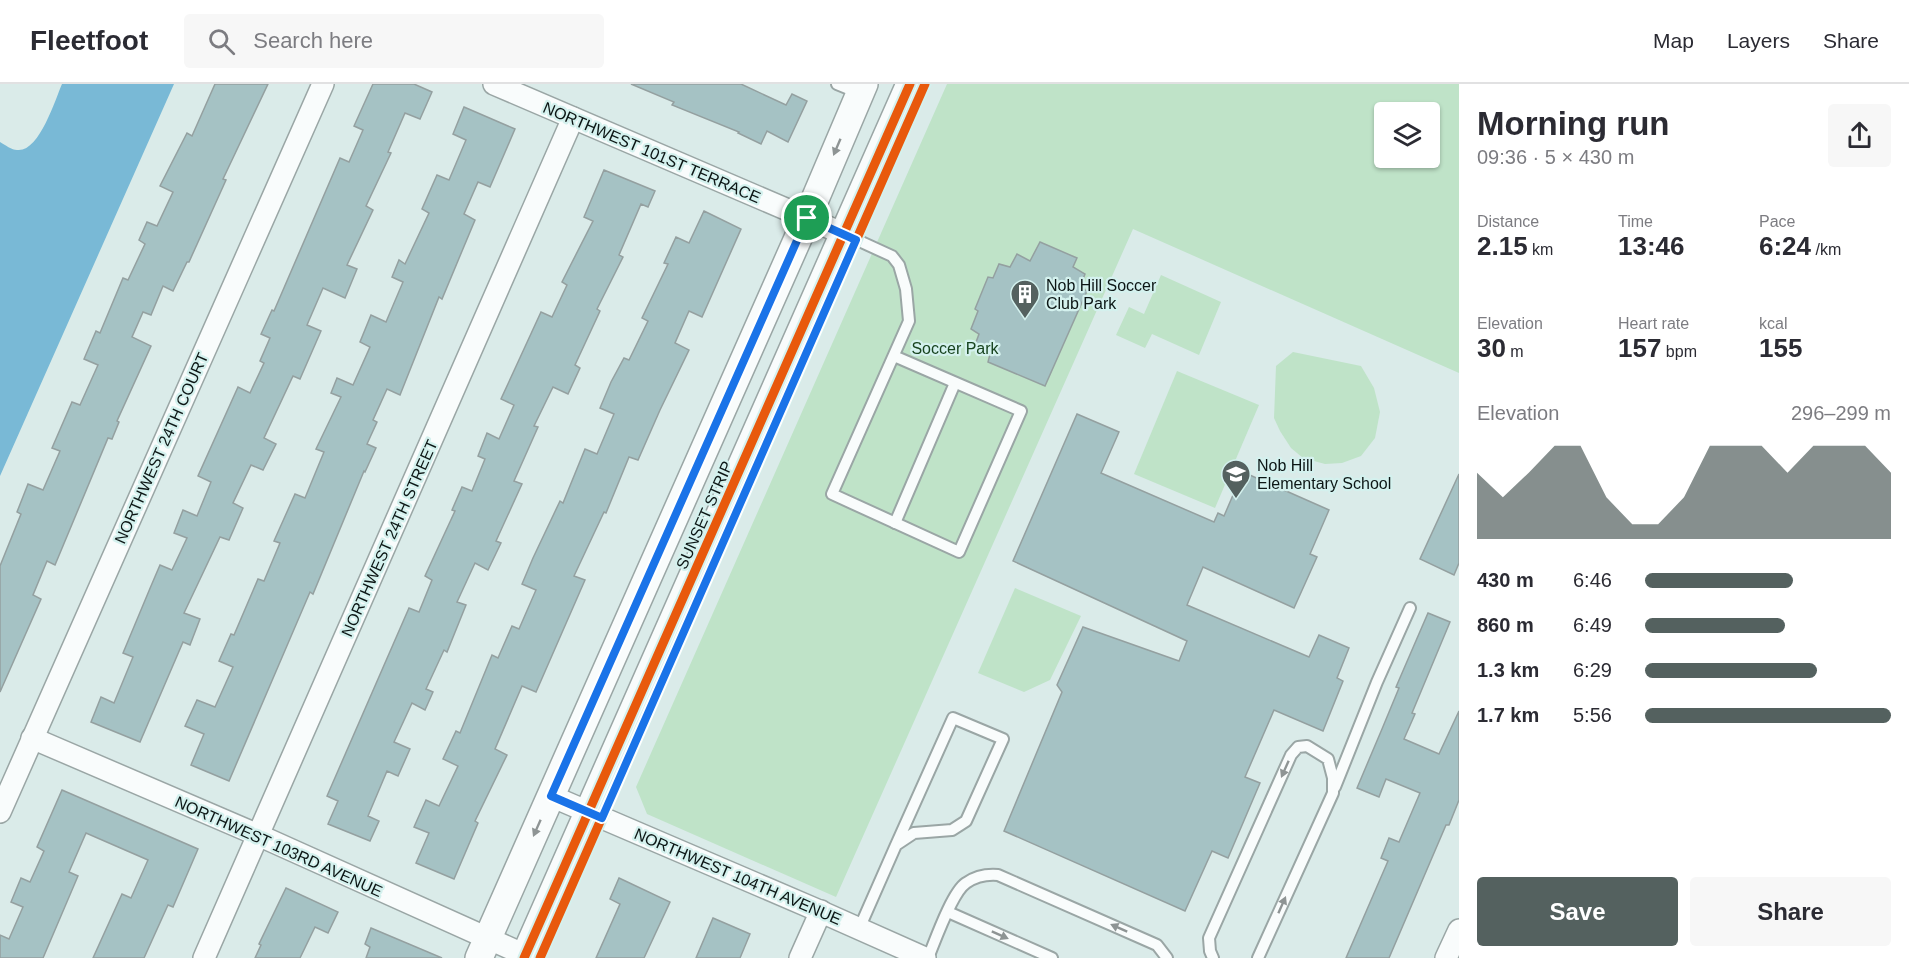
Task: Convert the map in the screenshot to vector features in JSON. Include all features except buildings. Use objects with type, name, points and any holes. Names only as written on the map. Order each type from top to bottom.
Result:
[{"type":"street","name":"NORTHWEST 24TH COURT","points":[[0,812],[322,84]]},
{"type":"street","name":"NORTHWEST 101ST TERRACE","points":[[494,84],[844,234]]},
{"type":"street","name":"SUNSET STRIP","points":[[525,957],[910,84]]},
{"type":"street","name":"SUNSET STRIP","points":[[484,948],[807,218],[853,87]]},
{"type":"street","name":"NORTHWEST 24TH STREET","points":[[204,958],[573,118]]},
{"type":"street","name":"NORTHWEST 103RD AVENUE","points":[[32,738],[258,835],[484,948],[525,957]]},
{"type":"street","name":"NORTHWEST 104TH AVENUE","points":[[551,796],[926,958]]},
{"type":"street","points":[[800,958],[821,911]]},
{"type":"street","points":[[1446,958],[1459,930]]},
{"type":"lane","points":[[844,234],[892,256],[899,265],[906,289],[909,321],[832,494],[959,552],[1021,411],[894,356]]},
{"type":"lane","points":[[895,523],[955,382]]},
{"type":"lane","points":[[1258,958],[1333,793],[1377,682],[1410,608]]},
{"type":"lane","points":[[860,928],[896,845],[953,718],[1003,739],[966,821],[952,830],[914,833],[896,845]]},
{"type":"lane","points":[[1213,958],[1209,938],[1291,755],[1299,747],[1307,746],[1328,759],[1333,778],[1333,793]]},
{"type":"lane","points":[[926,958],[956,895],[964,884],[987,874],[998,875],[1157,945],[1167,958]]},
{"type":"lane","points":[[948,912],[1052,958]]},
{"type":"green space","name":"Soccer Park","points":[[947,84],[1459,84],[1459,373],[1133,229],[836,897],[647,814],[636,787]]},
{"type":"green space","points":[[1161,275],[1221,302],[1199,355],[1152,334],[1145,348],[1116,335],[1129,307],[1144,314]]},
{"type":"green space","points":[[1293,352],[1361,366],[1374,388],[1380,412],[1375,438],[1361,456],[1342,463],[1325,464],[1303,458],[1291,448],[1274,418],[1276,366]]},
{"type":"green space","points":[[1177,371],[1259,405],[1215,508],[1134,474]]},
{"type":"green space","points":[[1015,588],[1081,616],[1050,680],[1024,692],[978,673]]},
{"type":"water","points":[[62,84],[174,84],[0,476],[0,142],[17,150],[25,149],[32,143],[45,124]]},
{"type":"cycle path","points":[[524,958],[910,84]]},
{"type":"cycle path","points":[[540,958],[925,84]]},
{"type":"place","name":"Nob Hill Soccer Club Park","points":[[1025,320]]},
{"type":"place","name":"Nob Hill Elementary School","points":[[1236,500]]},
{"type":"route","points":[[807,218],[856,240],[602,818],[551,796],[807,218]]}]
